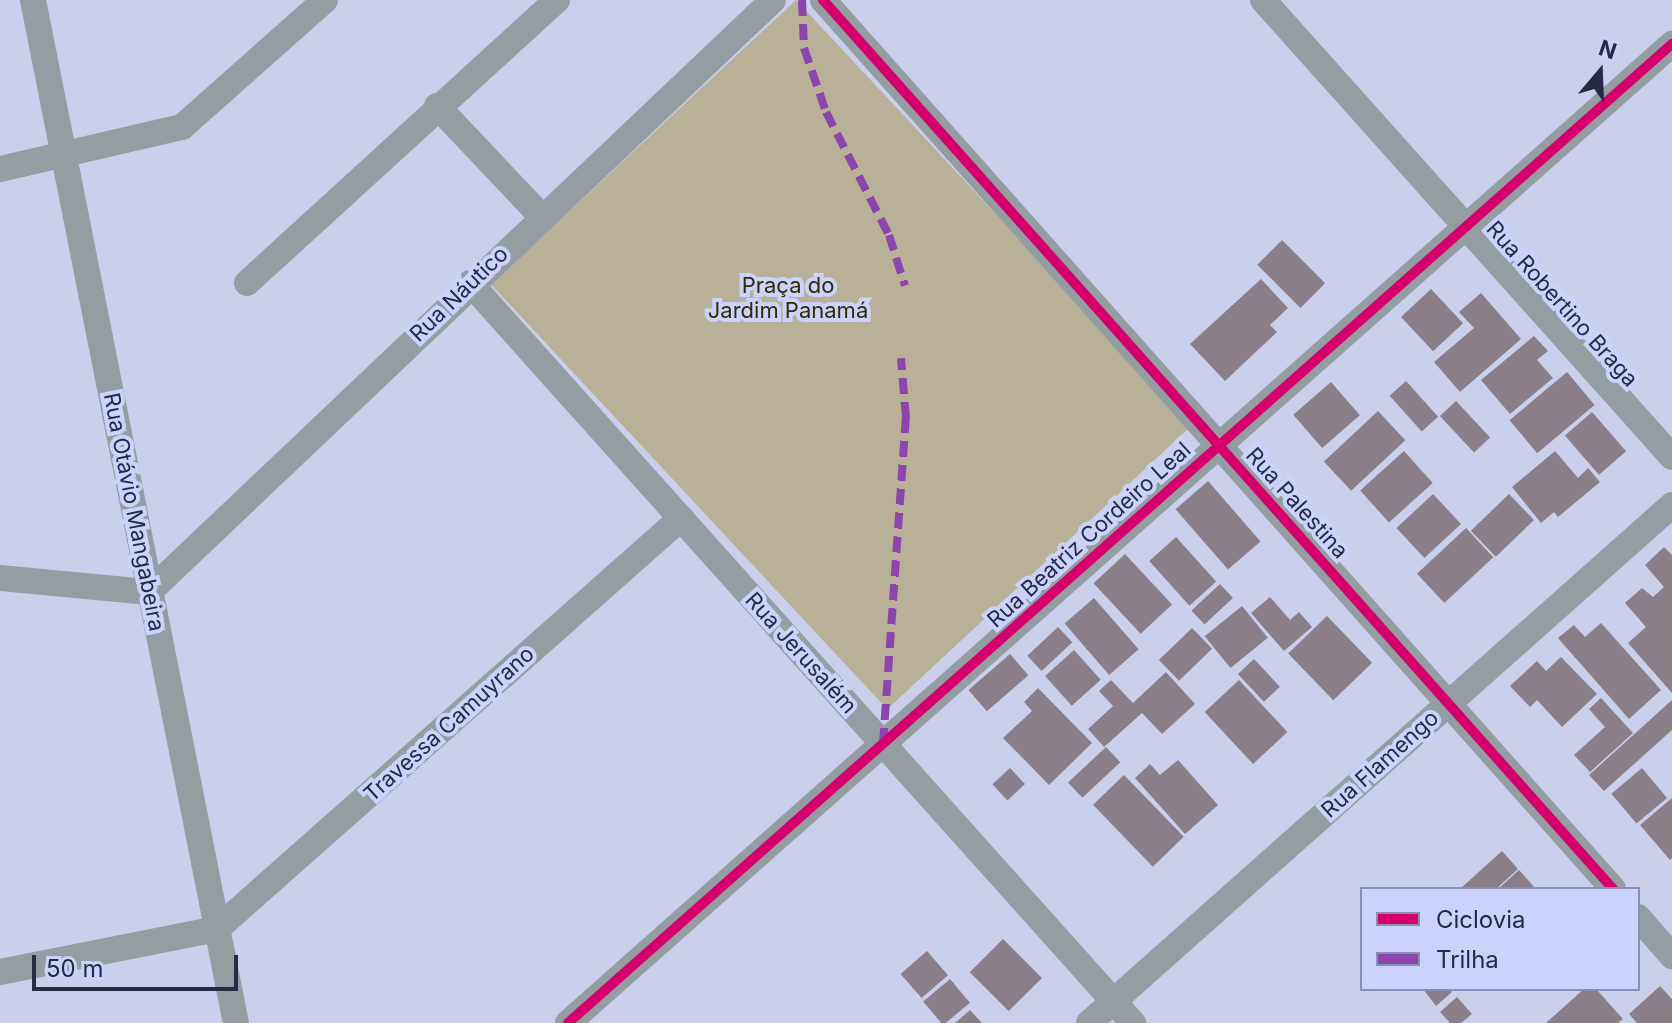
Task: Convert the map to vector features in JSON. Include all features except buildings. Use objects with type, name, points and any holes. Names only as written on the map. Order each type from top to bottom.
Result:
[{"type":"street","name":"Rua Otávio Mangabeira","points":[[33,0],[236,1023]]},
{"type":"street","points":[[0,169],[182,127],[325,0]]},
{"type":"street","points":[[247,283],[437,106],[557,0]]},
{"type":"street","name":"Rua Náutico","points":[[149,592],[470,283],[773,0]]},
{"type":"street","name":"Rua Palestina","points":[[823,0],[1611,887]]},
{"type":"street","name":"Rua Robertino Braga","points":[[1263,0],[1672,457]]},
{"type":"street","name":"Rua Beatriz Cordeiro Leal","points":[[568,1023],[1672,44]]},
{"type":"street","points":[[437,106],[541,216]]},
{"type":"street","name":"Rua Jerusalém","points":[[470,283],[1133,1023]]},
{"type":"street","name":"Rua Flamengo","points":[[1089,1023],[1672,505]]},
{"type":"street","name":"Travessa Camuyrano","points":[[217,929],[681,518]]},
{"type":"street","points":[[0,578],[149,592]]},
{"type":"street","points":[[1640,919],[1667,939]]},
{"type":"street","points":[[0,972],[217,929]]},
{"type":"green space","name":"Praça do Jardim Panamá","points":[[796,0],[1192,425],[887,709],[491,284]]},
{"type":"marked path","points":[[802,0],[804,48],[826,112],[889,235],[905,286]]},
{"type":"marked path","points":[[883,744],[906,418],[901,358]]},
{"type":"cycle path","points":[[823,0],[1611,887]]},
{"type":"cycle path","points":[[568,1023],[1672,44]]}]
